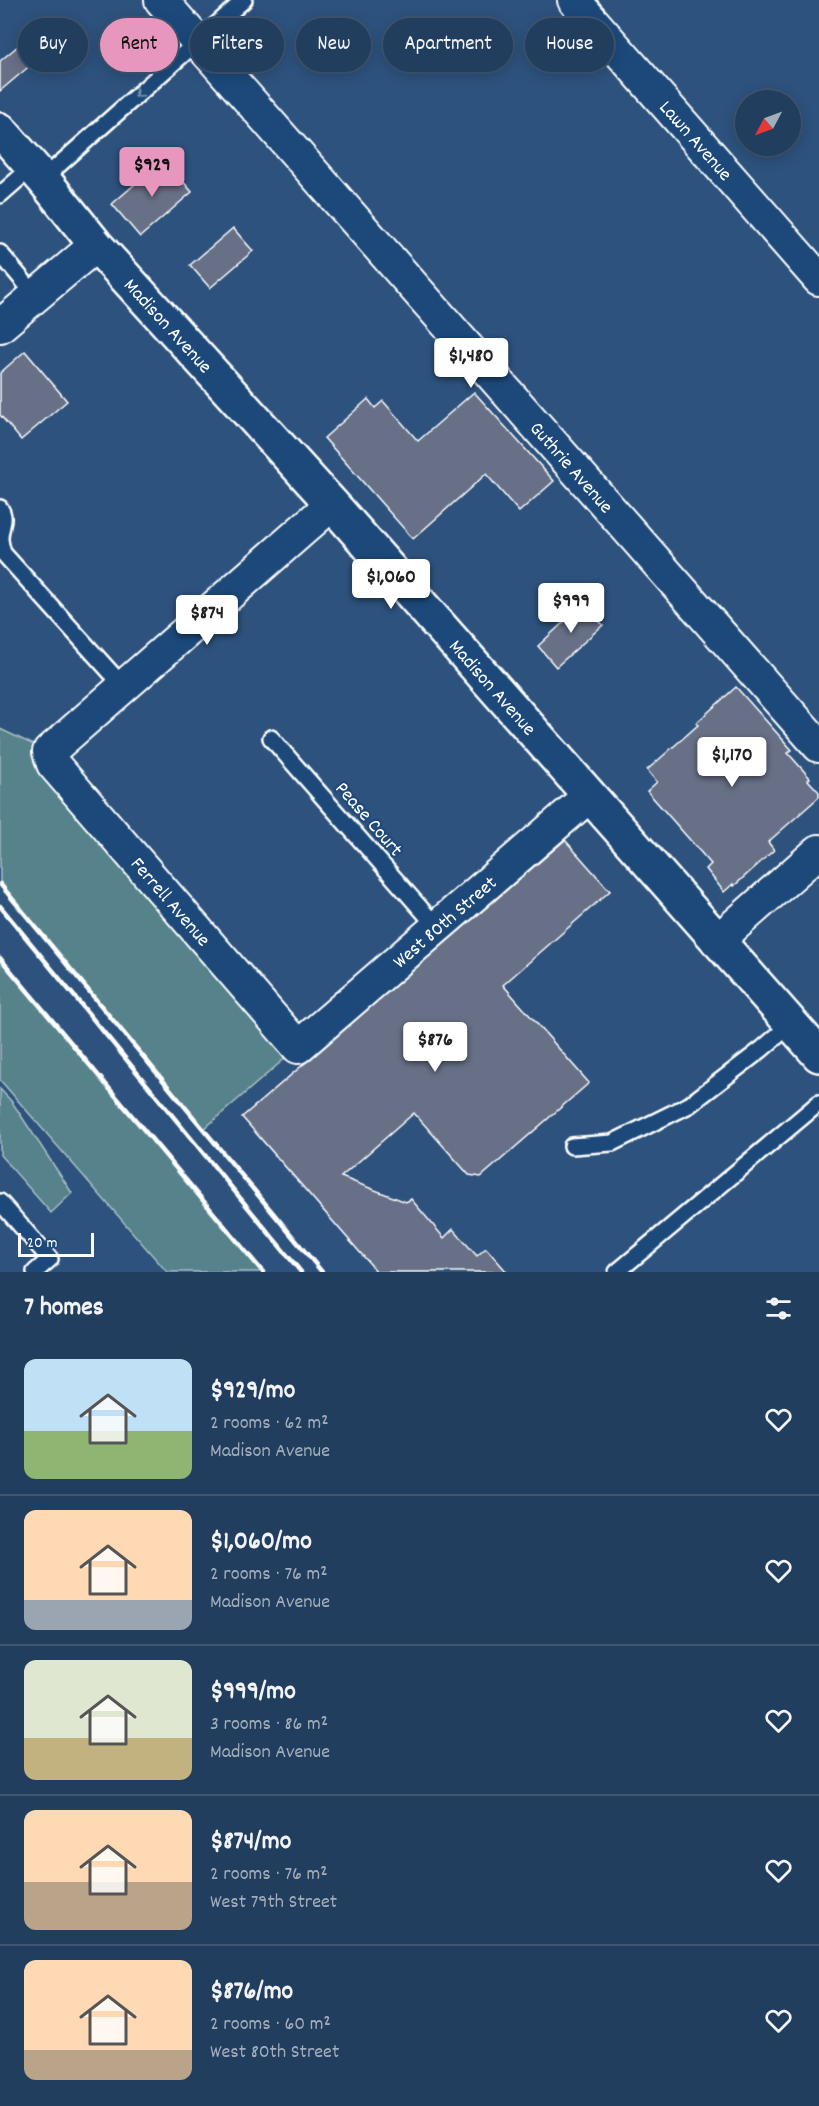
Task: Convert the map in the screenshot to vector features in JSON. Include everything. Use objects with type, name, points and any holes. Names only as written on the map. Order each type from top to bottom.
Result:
[{"type":"street","name":"Guthrie Avenue","points":[[161,0],[190,33]]},
{"type":"street","name":"Lawn Avenue","points":[[574,0],[819,279]]},
{"type":"street","name":"Guthrie Avenue","points":[[224,72],[819,746]]},
{"type":"street","name":"Madison Avenue","points":[[0,130],[96,245],[332,504],[819,1055]]},
{"type":"street","points":[[0,326],[96,245]]},
{"type":"street","points":[[123,686],[332,504]]},
{"type":"street","name":"Ferrell Avenue","points":[[123,686],[49,752],[54,764],[298,1047]]},
{"type":"street","name":"West 80th Street","points":[[298,1047],[589,796]]},
{"type":"street","points":[[717,941],[819,850]]},
{"type":"lane","points":[[223,18],[244,0]]},
{"type":"lane","points":[[0,195],[38,173],[190,47]]},
{"type":"lane","points":[[0,253],[36,296]]},
{"type":"lane","points":[[0,508],[4,524],[0,537],[2,555],[123,686]]},
{"type":"lane","name":"Pease Court","points":[[271,738],[436,926]]},
{"type":"lane","points":[[572,1146],[612,1143],[689,1105],[762,1050],[791,1024]]},
{"type":"lane","points":[[617,1272],[819,1103]]},
{"type":"lane","points":[[0,1202],[50,1259],[35,1272]]},
{"type":"green space","points":[[0,729],[49,752],[298,1047],[204,1129],[0,884]]},
{"type":"green space","points":[[0,958],[263,1272],[167,1272],[0,1080]]},
{"type":"green space","points":[[0,1089],[12,1102],[72,1193],[51,1213],[0,1155]]},
{"type":"building","points":[[18,46],[18,72],[23,72],[0,91],[0,61]]},
{"type":"building","points":[[164,159],[192,192],[140,237],[112,204]]},
{"type":"building","points":[[233,228],[253,251],[210,288],[190,265]]},
{"type":"building","points":[[25,351],[67,401],[21,440],[0,415],[0,373]]},
{"type":"building","points":[[474,392],[554,481],[519,512],[486,474],[413,539],[324,438],[368,399],[375,408],[383,401],[418,441]]},
{"type":"building","points":[[584,603],[586,605],[589,603],[601,617],[598,620],[603,625],[556,667],[538,646]]},
{"type":"building","points":[[736,687],[792,750],[788,753],[810,778],[808,780],[819,792],[819,797],[768,842],[774,850],[734,886],[733,884],[724,892],[706,869],[711,864],[647,791],[657,782],[647,770],[698,725],[696,723]]},
{"type":"building","points":[[565,840],[610,891],[503,985],[589,1083],[481,1177],[469,1175],[414,1113],[341,1177],[406,1202],[411,1199],[444,1238],[453,1229],[477,1256],[486,1248],[507,1272],[377,1272],[242,1117]]},
{"type":"railway","points":[[0,884],[322,1272]]},
{"type":"railway","points":[[0,906],[301,1272]]},
{"type":"railway","points":[[0,958],[263,1272]]}]
